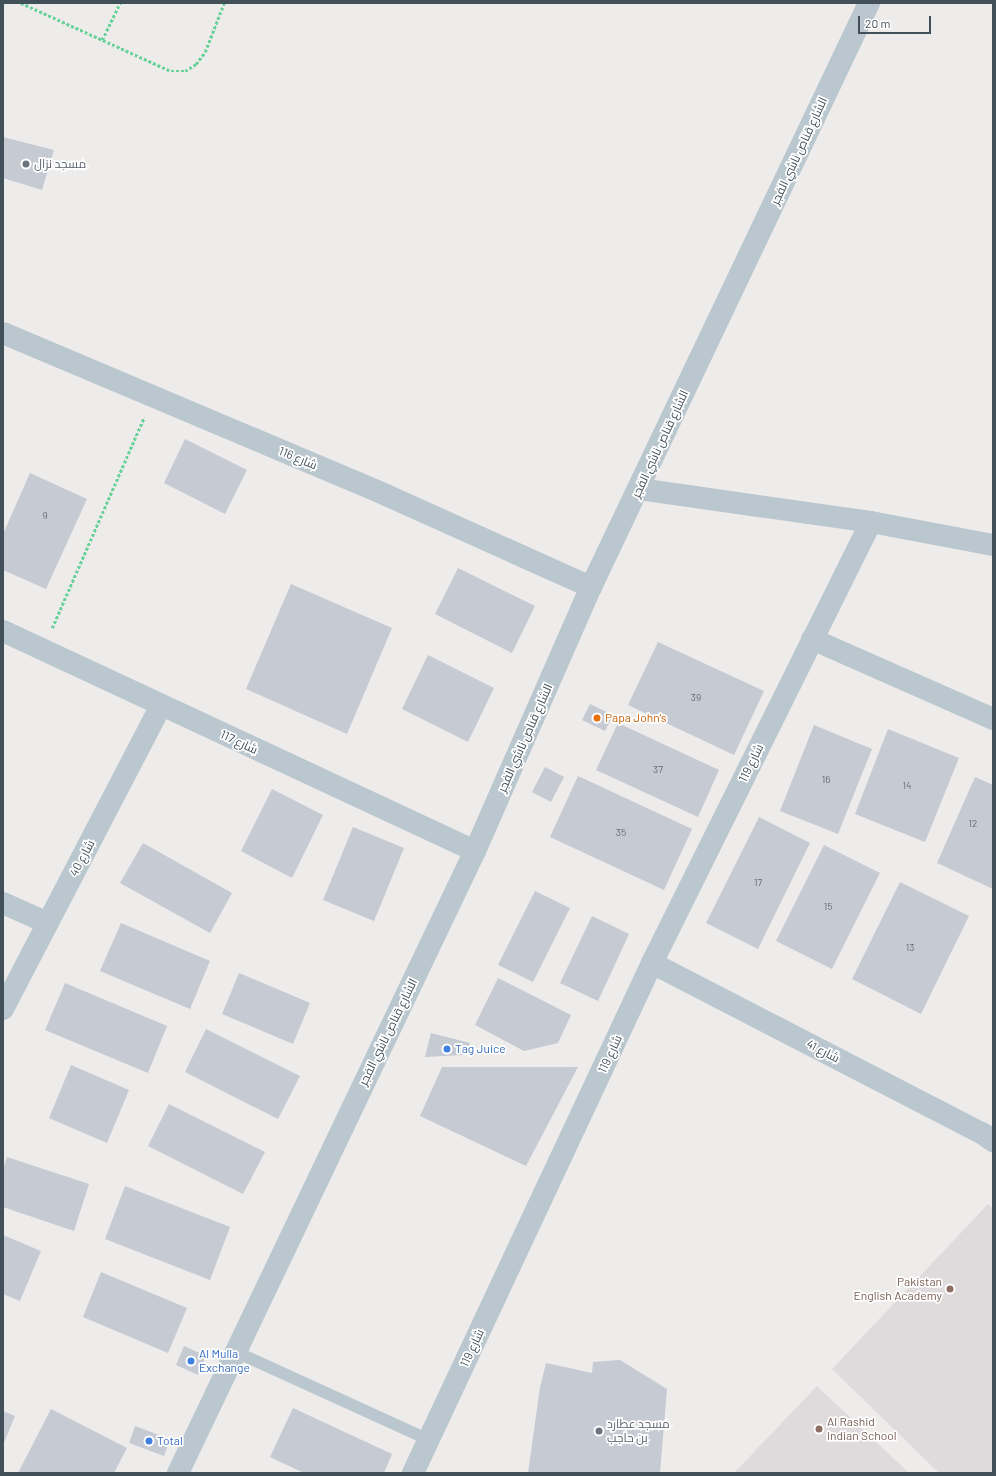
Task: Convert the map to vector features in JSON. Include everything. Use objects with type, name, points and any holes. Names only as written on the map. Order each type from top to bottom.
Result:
[{"type":"street","name":"الشارع قناص ناشي الفجر","points":[[178,1473],[475,851],[591,587],[639,489],[869,3]]},
{"type":"street","name":"شارع 116","points":[[3,333],[386,495],[591,587]]},
{"type":"street","points":[[639,489],[871,522],[993,545]]},
{"type":"street","name":"شارع 119","points":[[413,1473],[652,963],[871,522]]},
{"type":"street","name":"شارع 117","points":[[3,631],[161,706],[475,851]]},
{"type":"street","points":[[812,639],[993,719]]},
{"type":"street","name":"شارع 40","points":[[3,1009],[161,706]]},
{"type":"street","points":[[3,903],[48,923]]},
{"type":"street","name":"شارع 41","points":[[652,963],[982,1133],[993,1141]]},
{"type":"lane","points":[[236,1352],[429,1440]]},
{"type":"path","points":[[21,3],[171,71],[185,71],[196,64],[206,52],[224,3]]},
{"type":"path","points":[[102,40],[120,3]]},
{"type":"path","points":[[43,649],[153,396]]},
{"type":"shaded area","name":"Pakistan English Academy","points":[[988,1204],[993,1209],[993,1473],[939,1473],[832,1369]]},
{"type":"shaded area","name":"Al Rashid Indian School","points":[[817,1386],[909,1473],[734,1473]]},
{"type":"building","name":"مسجد نزال","points":[[3,137],[54,150],[42,190],[3,178]]},
{"type":"building","points":[[185,439],[247,470],[225,514],[164,483]]},
{"type":"building","points":[[30,473],[87,499],[46,589],[3,570],[3,534]]},
{"type":"building","points":[[458,568],[535,606],[512,653],[435,614]]},
{"type":"building","points":[[291,584],[392,628],[347,734],[246,689]]},
{"type":"building","points":[[658,642],[764,691],[734,755],[628,705]]},
{"type":"building","points":[[428,655],[494,688],[468,742],[402,709]]},
{"type":"building","name":"Papa John's","points":[[590,704],[613,715],[605,731],[582,720]]},
{"type":"building","points":[[618,723],[719,770],[698,817],[596,770]]},
{"type":"building","points":[[814,725],[872,749],[838,834],[780,811]]},
{"type":"building","points":[[888,729],[959,758],[925,842],[855,814]]},
{"type":"building","points":[[545,767],[564,777],[551,802],[532,792]]},
{"type":"building","points":[[578,776],[692,829],[664,890],[550,837]]},
{"type":"building","points":[[975,777],[993,785],[993,889],[937,863]]},
{"type":"building","points":[[272,789],[323,815],[292,878],[241,851]]},
{"type":"building","points":[[759,817],[810,843],[758,949],[706,923]]},
{"type":"building","points":[[353,827],[404,848],[374,921],[323,900]]},
{"type":"building","points":[[143,843],[232,893],[210,933],[120,883]]},
{"type":"building","points":[[824,845],[880,873],[832,969],[776,941]]},
{"type":"building","points":[[900,882],[969,916],[921,1014],[852,979]]},
{"type":"building","points":[[535,891],[570,908],[533,982],[498,965]]},
{"type":"building","points":[[592,916],[629,934],[598,1001],[560,983]]},
{"type":"building","points":[[121,923],[210,961],[190,1009],[100,971]]},
{"type":"building","points":[[239,973],[310,1003],[293,1044],[222,1014]]},
{"type":"building","points":[[498,978],[571,1015],[558,1043],[524,1051],[475,1025]]},
{"type":"building","points":[[65,983],[167,1026],[148,1073],[45,1030]]},
{"type":"building","points":[[206,1029],[300,1076],[278,1119],[185,1072]]},
{"type":"building","name":"Tag Juice","points":[[431,1033],[470,1043],[463,1055],[425,1057]]},
{"type":"building","points":[[71,1065],[129,1090],[107,1143],[49,1118]]},
{"type":"building","points":[[442,1067],[578,1067],[526,1166],[420,1116]]},
{"type":"building","points":[[169,1104],[265,1152],[243,1194],[148,1146]]},
{"type":"building","points":[[7,1157],[89,1184],[74,1231],[3,1207],[3,1169]]},
{"type":"building","points":[[125,1186],[230,1227],[210,1280],[105,1239]]},
{"type":"building","points":[[3,1235],[41,1251],[20,1301],[3,1294]]},
{"type":"building","points":[[101,1272],[187,1308],[168,1353],[83,1317]]},
{"type":"building","name":"Al Mulla Exchange","points":[[184,1346],[206,1356],[198,1375],[176,1365]]},
{"type":"building","name":"مسجد عطارد بن حاجب","points":[[620,1360],[667,1389],[660,1473],[528,1473],[540,1387],[546,1363],[592,1373],[593,1362]]},
{"type":"building","points":[[293,1408],[392,1454],[384,1473],[304,1473],[270,1457]]},
{"type":"building","points":[[51,1409],[127,1448],[114,1473],[18,1473]]},
{"type":"building","points":[[3,1411],[15,1416],[3,1445]]},
{"type":"building","name":"Total","points":[[135,1426],[170,1439],[164,1456],[129,1443]]},
{"type":"place","name":"مسجد نزال","points":[[26,164]]},
{"type":"place","name":"Papa John's","points":[[597,718]]},
{"type":"place","name":"Tag Juice","points":[[447,1049]]},
{"type":"place","name":"Pakistan English Academy","points":[[950,1289]]},
{"type":"place","name":"Al Mulla Exchange","points":[[191,1361]]},
{"type":"place","name":"Al Rashid Indian School","points":[[819,1429]]},
{"type":"place","name":"مسجد عطارد بن حاجب","points":[[599,1431]]},
{"type":"place","name":"Total","points":[[149,1441]]}]
